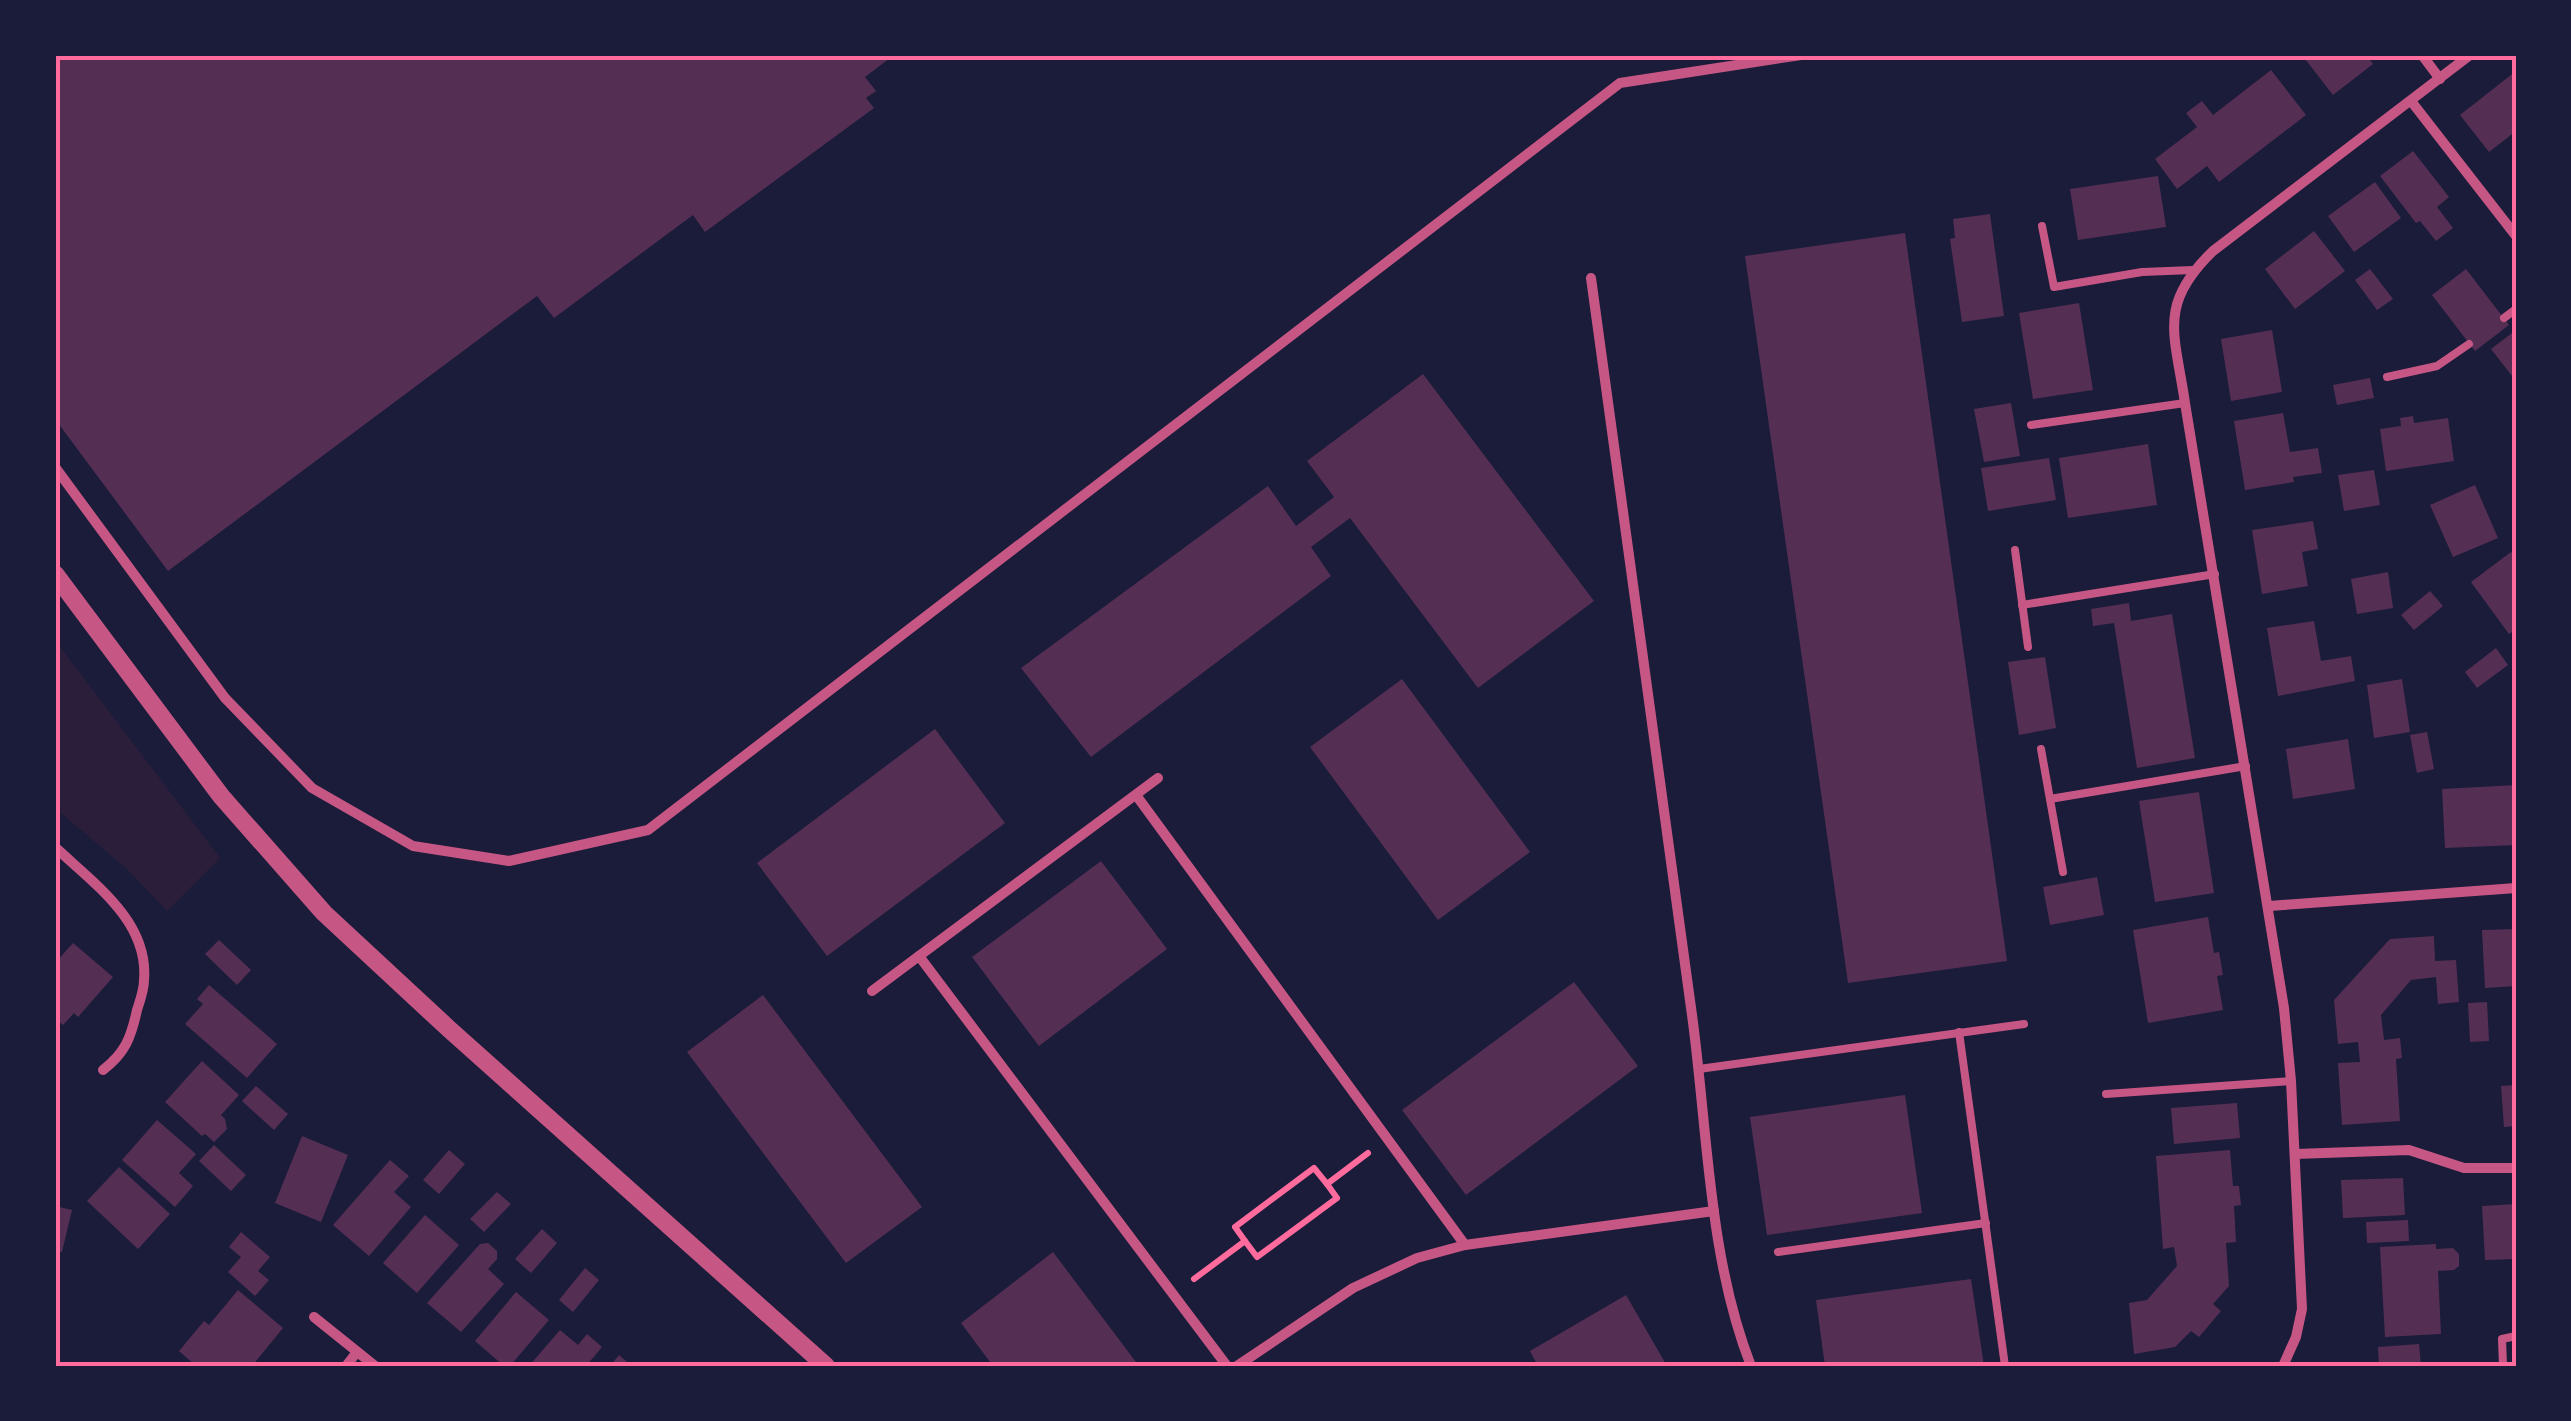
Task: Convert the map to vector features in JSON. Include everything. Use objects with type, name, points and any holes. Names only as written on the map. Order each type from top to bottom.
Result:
[{"type":"street","points":[[55,466],[225,698],[312,788],[413,846],[509,862],[648,830],[1620,83],[1801,55]]},
{"type":"street","points":[[2422,55],[2440,79]]},
{"type":"street","points":[[2283,1366],[2296,1337],[2302,1309],[2284,1008],[2186,403],[2175,306],[2194,270],[2213,252],[2470,55]]},
{"type":"street","points":[[2411,101],[2516,236]]},
{"type":"street","points":[[1591,278],[1699,1069],[1714,1211],[1736,1326],[1751,1366]]},
{"type":"street","points":[[55,574],[221,796],[324,913],[826,1366]]},
{"type":"street","points":[[872,991],[1158,778]]},
{"type":"street","points":[[1136,794],[1466,1245]]},
{"type":"street","points":[[55,848],[119,907],[140,942],[145,978],[135,1023],[120,1056],[103,1070]]},
{"type":"street","points":[[2269,906],[2516,888]]},
{"type":"street","points":[[919,956],[1227,1366]]},
{"type":"street","points":[[2295,1154],[2410,1150],[2464,1168],[2516,1168]]},
{"type":"street","points":[[1237,1366],[1352,1288],[1417,1258],[1466,1245],[1714,1211]]},
{"type":"street","points":[[314,1317],[375,1366]]},
{"type":"street","points":[[346,1366],[357,1352]]},
{"type":"lane","points":[[2042,226],[2054,287],[2142,272],[2194,270]]},
{"type":"lane","points":[[2504,318],[2516,309]]},
{"type":"lane","points":[[2387,376],[2437,366],[2468,344]]},
{"type":"lane","points":[[2031,425],[2186,403]]},
{"type":"lane","points":[[2015,550],[2028,646]]},
{"type":"lane","points":[[2022,605],[2215,574]]},
{"type":"lane","points":[[2042,750],[2063,872]]},
{"type":"lane","points":[[2050,799],[2246,766]]},
{"type":"lane","points":[[1699,1069],[2024,1024]]},
{"type":"lane","points":[[1959,1032],[2005,1366]]},
{"type":"lane","points":[[2106,1094],[2290,1081]]},
{"type":"lane","points":[[1778,1252],[1986,1224]]},
{"type":"lane","points":[[2503,1366],[2502,1340],[2516,1336]]},
{"type":"path","points":[[1327,1184],[1388,1139]]},
{"type":"path","points":[[1314,1168],[1327,1184],[1337,1198],[1257,1257],[1235,1227],[1314,1168]]},
{"type":"path","points":[[1173,1295],[1245,1242]]},
{"type":"shaded area","points":[[55,640],[220,858],[167,911],[127,869],[55,808]]},
{"type":"building","points":[[55,55],[894,55],[865,77],[876,91],[866,98],[874,108],[705,232],[693,215],[554,318],[537,296],[168,571],[55,419]]},
{"type":"building","points":[[2302,55],[2366,55],[2373,64],[2333,95]]},
{"type":"building","points":[[2271,70],[2306,115],[2219,182],[2207,166],[2177,189],[2155,159],[2197,127],[2186,113],[2202,101],[2213,115]]},
{"type":"building","points":[[2516,71],[2516,131],[2489,152],[2460,115]]},
{"type":"building","points":[[2413,151],[2449,197],[2437,207],[2453,228],[2436,241],[2420,221],[2416,223],[2380,176]]},
{"type":"building","points":[[2158,176],[2166,227],[2078,240],[2070,189]]},
{"type":"building","points":[[2375,182],[2401,218],[2354,252],[2328,216]]},
{"type":"building","points":[[1990,214],[2004,316],[1962,322],[1950,239],[1955,238],[1953,219]]},
{"type":"building","points":[[2314,231],[2345,271],[2295,309],[2265,269]]},
{"type":"building","points":[[1905,233],[2007,961],[1848,983],[1745,256]]},
{"type":"building","points":[[2370,269],[2393,299],[2377,310],[2355,280]]},
{"type":"building","points":[[2466,269],[2509,325],[2475,351],[2432,295]]},
{"type":"building","points":[[2079,303],[2093,390],[2033,399],[2019,313]]},
{"type":"building","points":[[2272,330],[2282,392],[2231,401],[2221,339]]},
{"type":"building","points":[[2516,330],[2516,381],[2491,349]]},
{"type":"building","points":[[1423,374],[1594,601],[1478,688],[1350,518],[1311,547],[1331,576],[1091,757],[1021,668],[1268,486],[1296,526],[1334,497],[1307,461]]},
{"type":"building","points":[[2370,378],[2374,398],[2337,405],[2333,385]]},
{"type":"building","points":[[2011,403],[2020,456],[1984,462],[1974,409]]},
{"type":"building","points":[[2283,413],[2290,452],[2318,448],[2322,473],[2245,490],[2234,421]]},
{"type":"building","points":[[2413,416],[2414,423],[2448,418],[2454,461],[2386,471],[2380,429],[2401,426],[2400,418]]},
{"type":"building","points":[[2148,444],[2157,505],[2068,518],[2059,458]]},
{"type":"building","points":[[2049,458],[2056,500],[1988,511],[1981,468]]},
{"type":"building","points":[[2374,470],[2380,505],[2344,511],[2338,475]]},
{"type":"building","points":[[2475,485],[2498,538],[2453,557],[2430,505]]},
{"type":"building","points":[[2313,521],[2318,549],[2302,552],[2308,586],[2262,594],[2252,530]]},
{"type":"building","points":[[2511,552],[2516,558],[2516,629],[2509,634],[2471,582]]},
{"type":"building","points":[[2388,572],[2393,608],[2357,614],[2351,579]]},
{"type":"building","points":[[2430,591],[2443,606],[2414,630],[2401,615]]},
{"type":"building","points":[[2129,603],[2131,621],[2172,614],[2195,758],[2137,768],[2114,623],[2093,626],[2091,609]]},
{"type":"building","points":[[2314,621],[2321,661],[2351,656],[2355,681],[2278,696],[2267,628]]},
{"type":"building","points":[[2496,648],[2508,665],[2477,688],[2465,672]]},
{"type":"building","points":[[2045,657],[2056,728],[2019,735],[2008,662]]},
{"type":"building","points":[[1402,679],[1530,852],[1438,920],[1310,747]]},
{"type":"building","points":[[2402,679],[2410,732],[2374,738],[2367,685]]},
{"type":"building","points":[[935,729],[1005,823],[827,956],[757,863]]},
{"type":"building","points":[[2427,732],[2434,769],[2417,773],[2410,735]]},
{"type":"building","points":[[2348,739],[2355,789],[2293,799],[2286,749]]},
{"type":"building","points":[[2516,785],[2516,845],[2445,848],[2442,789]]},
{"type":"building","points":[[2199,792],[2214,893],[2155,902],[2139,801]]},
{"type":"building","points":[[1101,861],[1167,949],[1039,1046],[972,957]]},
{"type":"building","points":[[2097,877],[2104,915],[2050,925],[2043,887]]},
{"type":"building","points":[[2208,917],[2214,953],[2219,952],[2223,975],[2217,976],[2223,1010],[2148,1023],[2133,930]]},
{"type":"building","points":[[2516,929],[2516,986],[2485,988],[2482,930]]},
{"type":"building","points":[[2434,936],[2435,961],[2456,960],[2459,1002],[2438,1004],[2436,977],[2411,980],[2381,1015],[2384,1040],[2400,1038],[2402,1058],[2396,1059],[2400,1121],[2342,1125],[2338,1063],[2360,1062],[2358,1042],[2338,1044],[2334,1000],[2390,939]]},
{"type":"building","points":[[219,940],[251,970],[237,985],[205,954]]},
{"type":"building","points":[[73,943],[113,977],[78,1017],[74,1013],[63,1025],[55,1018],[55,963]]},
{"type":"building","points":[[1574,982],[1638,1066],[1466,1195],[1402,1110]]},
{"type":"building","points":[[209,985],[277,1044],[247,1078],[185,1024],[203,1004],[197,999]]},
{"type":"building","points":[[763,995],[922,1207],[846,1263],[687,1052]]},
{"type":"building","points":[[2487,1002],[2489,1041],[2470,1042],[2468,1003]]},
{"type":"building","points":[[202,1061],[239,1095],[221,1115],[227,1129],[214,1142],[165,1102]]},
{"type":"building","points":[[2516,1085],[2516,1126],[2504,1127],[2501,1086]]},
{"type":"building","points":[[256,1086],[288,1114],[274,1130],[242,1101]]},
{"type":"building","points":[[1905,1095],[1922,1213],[1767,1235],[1750,1117]]},
{"type":"building","points":[[2237,1103],[2240,1138],[2174,1144],[2171,1108]]},
{"type":"building","points":[[157,1120],[196,1154],[179,1173],[193,1186],[175,1207],[122,1160]]},
{"type":"building","points":[[302,1136],[348,1155],[321,1222],[275,1203]]},
{"type":"building","points":[[214,1145],[246,1175],[231,1191],[199,1161]]},
{"type":"building","points":[[449,1150],[465,1164],[439,1194],[423,1180]]},
{"type":"building","points":[[2230,1150],[2233,1186],[2239,1186],[2241,1205],[2234,1206],[2236,1242],[2226,1243],[2229,1286],[2213,1304],[2221,1311],[2199,1337],[2191,1331],[2175,1347],[2134,1354],[2129,1303],[2147,1300],[2177,1266],[2174,1247],[2163,1249],[2156,1156]]},
{"type":"building","points":[[390,1160],[409,1176],[394,1192],[411,1207],[369,1256],[333,1225]]},
{"type":"building","points":[[119,1167],[170,1214],[138,1249],[87,1201]]},
{"type":"building","points":[[2403,1178],[2405,1215],[2343,1218],[2341,1180]]},
{"type":"building","points":[[497,1192],[511,1204],[484,1232],[470,1219]]},
{"type":"building","points":[[2516,1204],[2516,1259],[2485,1260],[2482,1206]]},
{"type":"building","points":[[55,1206],[72,1210],[62,1252],[55,1251]]},
{"type":"building","points":[[425,1215],[459,1245],[417,1293],[383,1263]]},
{"type":"building","points":[[2408,1220],[2409,1241],[2367,1243],[2366,1222]]},
{"type":"building","points":[[542,1229],[557,1243],[531,1273],[515,1259]]},
{"type":"building","points":[[241,1232],[270,1257],[258,1271],[269,1280],[255,1296],[228,1272],[241,1257],[229,1247]]},
{"type":"building","points":[[488,1243],[497,1251],[497,1259],[488,1269],[504,1284],[461,1332],[427,1303],[480,1244]]},
{"type":"building","points":[[2436,1244],[2436,1249],[2453,1248],[2459,1254],[2459,1266],[2438,1271],[2441,1334],[2385,1337],[2380,1247]]},
{"type":"building","points":[[1053,1252],[1139,1366],[993,1366],[961,1323]]},
{"type":"building","points":[[585,1268],[599,1280],[573,1312],[559,1300]]},
{"type":"building","points":[[1971,1279],[1984,1366],[1825,1366],[1816,1300]]},
{"type":"building","points":[[238,1290],[283,1328],[252,1366],[196,1366],[179,1351],[204,1321],[209,1325]]},
{"type":"building","points":[[516,1292],[549,1320],[510,1366],[504,1366],[475,1341]]},
{"type":"building","points":[[1626,1295],[1667,1366],[1538,1366],[1530,1351]]},
{"type":"building","points":[[560,1330],[578,1345],[587,1334],[602,1347],[586,1366],[529,1366]]},
{"type":"building","points":[[2419,1344],[2421,1366],[2379,1366],[2378,1347]]},
{"type":"building","points":[[619,1355],[632,1366],[610,1366]]}]
